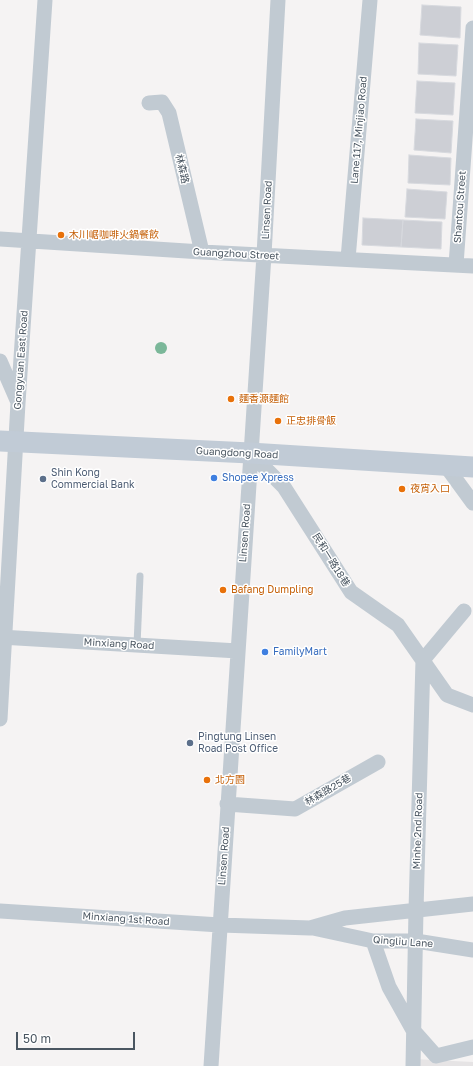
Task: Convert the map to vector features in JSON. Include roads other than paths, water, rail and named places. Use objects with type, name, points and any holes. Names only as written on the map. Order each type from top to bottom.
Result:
[{"type":"street","name":"Gongyuan East Road","points":[[0,719],[8,442],[18,403],[45,0]]},
{"type":"street","name":"Linsen Road","points":[[211,1066],[264,255],[278,0]]},
{"type":"street","name":"Lane 117, Minjiao Road","points":[[348,259],[370,0]]},
{"type":"street","name":"Shantou Street","points":[[456,266],[473,28]]},
{"type":"street","name":"林森路","points":[[149,102],[162,102],[169,113],[202,252]]},
{"type":"street","name":"Guangzhou Street","points":[[0,238],[202,252],[473,266]]},
{"type":"street","points":[[0,361],[18,403]]},
{"type":"street","name":"Guangdong Road","points":[[8,442],[250,453],[473,467]]},
{"type":"street","name":"民和一路18巷","points":[[250,453],[284,487],[351,592],[398,625],[447,695],[473,705]]},
{"type":"street","points":[[446,466],[473,503]]},
{"type":"street","points":[[423,660],[464,610]]},
{"type":"street","name":"Minxiang Road","points":[[2,637],[238,651]]},
{"type":"street","name":"Minhe 2nd Road","points":[[413,1066],[423,660]]},
{"type":"street","name":"林森路25巷","points":[[227,804],[295,809],[378,762]]},
{"type":"street","points":[[310,928],[345,918],[473,904]]},
{"type":"street","name":"Minxiang 1st Road","points":[[0,911],[220,925],[310,928]]},
{"type":"street","name":"Qingliu Lane","points":[[310,928],[373,941],[416,941],[473,950]]},
{"type":"street","points":[[373,941],[389,987],[413,1030],[436,1056],[473,1047]]},
{"type":"lane","points":[[137,645],[140,576]]},
{"type":"place","name":"木川崌咖啡火鍋餐飲","points":[[61,235]]},
{"type":"place","name":"麵香源麵館","points":[[231,399]]},
{"type":"place","name":"正忠排骨飯","points":[[278,421]]},
{"type":"place","name":"Shopee Xpress","points":[[214,478]]},
{"type":"place","name":"Shin Kong Commercial Bank","points":[[43,479]]},
{"type":"place","name":"夜宵入口","points":[[402,489]]},
{"type":"place","name":"Bafang Dumpling","points":[[223,590]]},
{"type":"place","name":"FamilyMart","points":[[265,652]]},
{"type":"place","name":"Pingtung Linsen Road Post Office","points":[[190,743]]},
{"type":"place","name":"北方園","points":[[207,780]]}]
